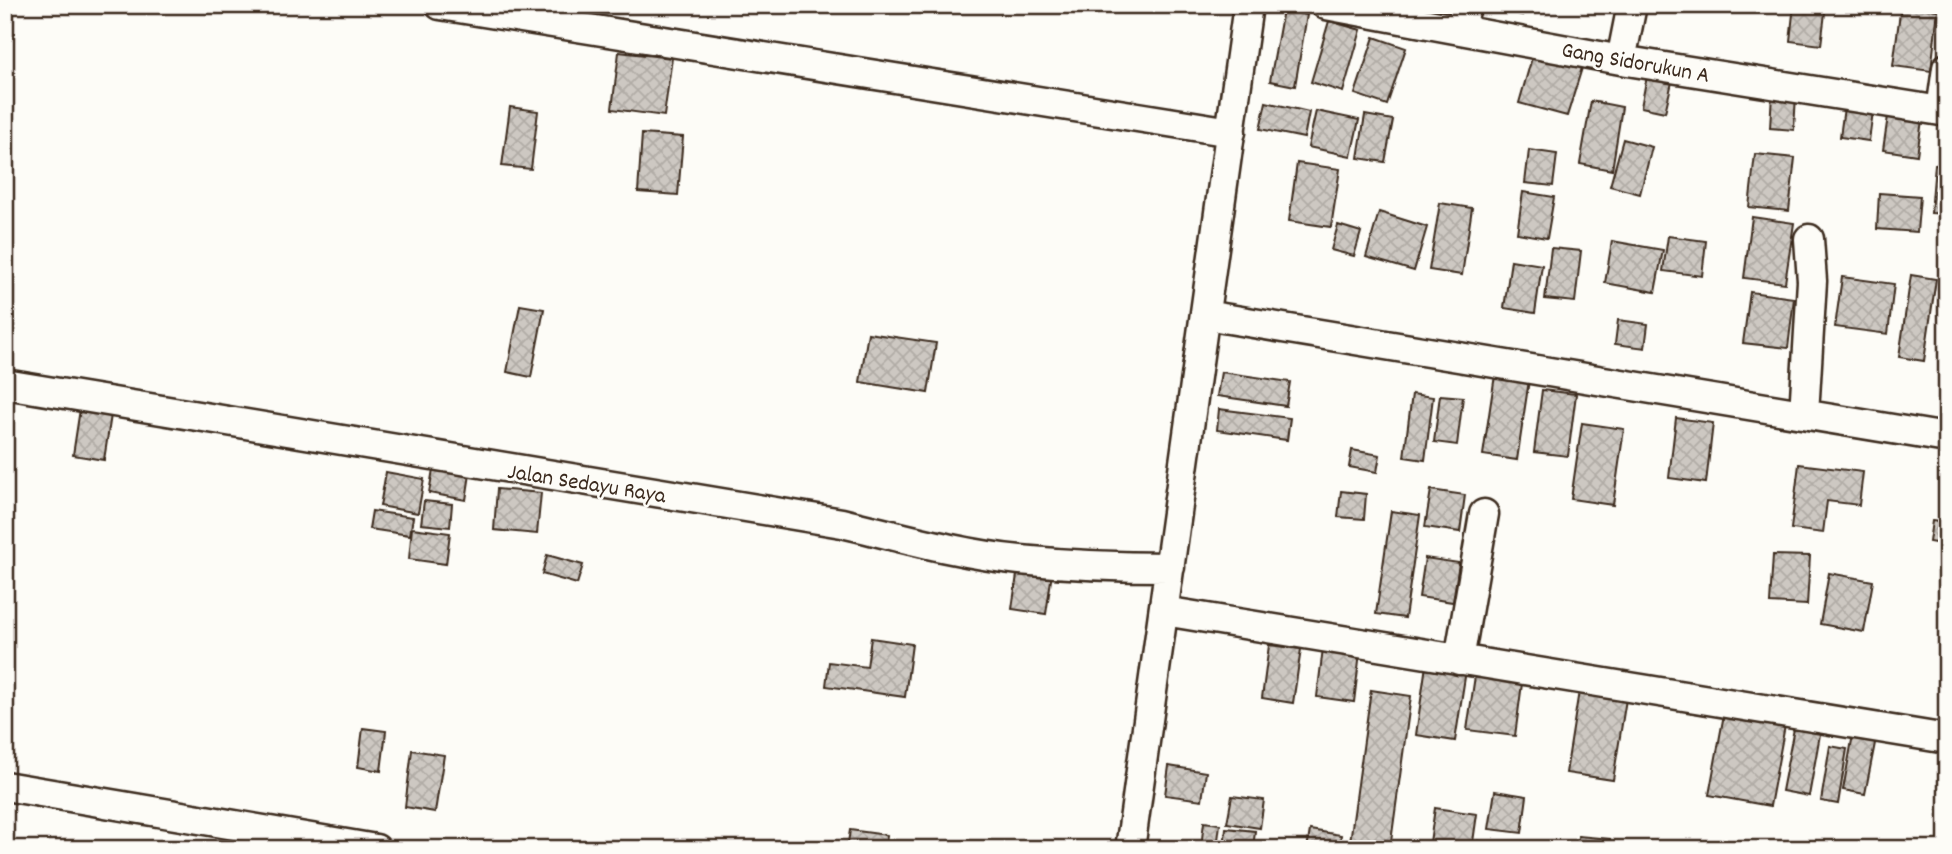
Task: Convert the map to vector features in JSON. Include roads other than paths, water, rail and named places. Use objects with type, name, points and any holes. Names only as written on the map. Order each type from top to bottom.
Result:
[{"type":"street","points":[[440,5],[1231,132]]},
{"type":"street","points":[[1130,849],[1248,5]]},
{"type":"street","name":"Gang Sidorukun A","points":[[1326,5],[1463,17],[1621,60],[1944,112]]},
{"type":"street","points":[[1621,60],[1632,5]]},
{"type":"street","points":[[1944,112],[1947,68]]},
{"type":"street","points":[[1804,414],[1812,281],[1809,239]]},
{"type":"street","points":[[1205,314],[1947,438]]},
{"type":"street","name":"Jalan Sedayu Raya","points":[[5,384],[842,523],[950,549],[1018,560],[1170,567]]},
{"type":"street","points":[[1459,660],[1484,514]]},
{"type":"street","points":[[1164,611],[1947,740]]},
{"type":"street","points":[[5,786],[376,849]]}]
